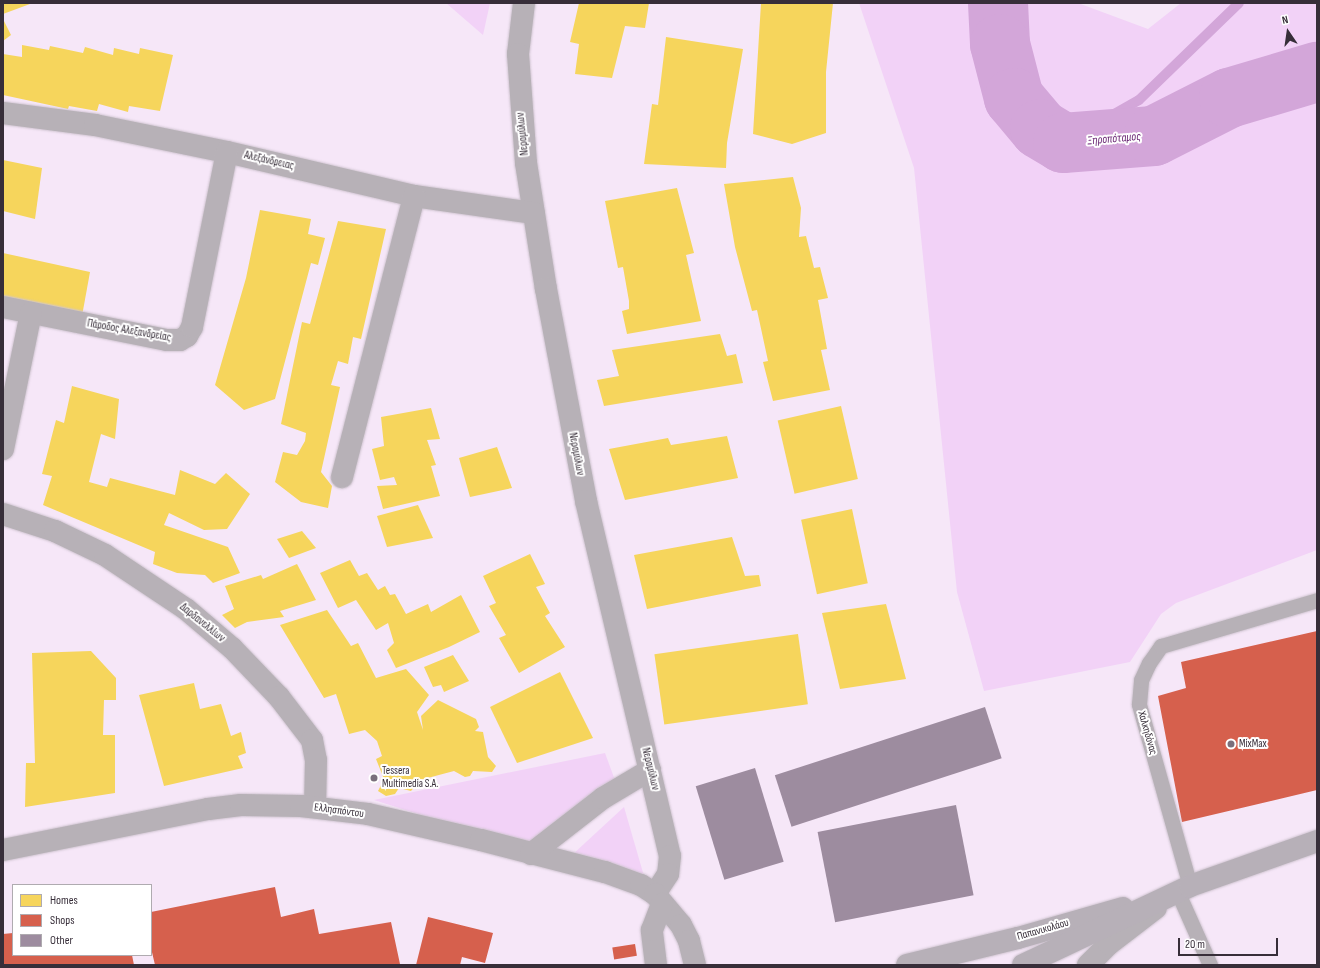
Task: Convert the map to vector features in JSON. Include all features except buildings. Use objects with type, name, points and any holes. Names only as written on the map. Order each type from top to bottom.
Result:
[{"type":"main road","name":"Παπανικολάου","points":[[907,965],[1018,938],[1184,890],[1317,841]]},
{"type":"main road","name":"Παπανικολάου","points":[[1023,965],[1184,890]]},
{"type":"street","name":"Νερομύλων","points":[[524,3],[519,36],[518,82],[526,163],[534,213],[586,501],[650,770],[670,862],[668,874],[658,899],[652,930],[656,965]]},
{"type":"street","name":"Αλεξάνδρειας","points":[[3,113],[95,125],[228,152],[414,196],[534,213]]},
{"type":"street","name":"Πάροδος Αλεξανδρείας","points":[[3,307],[167,340],[180,340],[187,336],[192,327],[228,152]]},
{"type":"street","points":[[342,477],[414,196]]},
{"type":"street","points":[[3,449],[31,313]]},
{"type":"street","name":"Δαρδανελλίων","points":[[3,514],[55,532],[105,555],[186,609],[232,648],[279,697],[312,740],[316,760],[315,807]]},
{"type":"street","points":[[531,854],[609,793],[650,770]]},
{"type":"street","name":"Ελλησπόντου","points":[[3,850],[208,810],[255,805],[315,807],[402,822],[620,877],[641,884],[658,899]]},
{"type":"street","points":[[1088,965],[1122,934],[1184,890]]},
{"type":"street","points":[[658,899],[681,925],[689,941],[695,965]]},
{"type":"lane","name":"Χαλκηδόνας","points":[[1210,965],[1184,890],[1138,704],[1141,680],[1161,646],[1317,600]]},
{"type":"shaded area","points":[[446,3],[490,3],[483,35]]},
{"type":"shaded area","points":[[859,3],[1078,3],[1148,29],[1181,3],[1317,3],[1317,550],[1176,603],[1161,614],[1130,662],[984,691],[957,592],[914,168]]},
{"type":"shaded area","points":[[605,753],[616,783],[528,849],[374,800]]},
{"type":"shaded area","points":[[624,807],[646,883],[572,855]]},
{"type":"waterway","name":"Ξηροπόταμος","points":[[998,3],[1000,44],[1014,98],[1040,129],[1063,143],[1154,136],[1229,98],[1317,72]]},
{"type":"waterway","points":[[1063,143],[1139,100],[1239,3]]},
{"type":"place","name":"MixMax","points":[[1231,744]]},
{"type":"place","name":"Tessera Multimedia S.A.","points":[[374,778]]}]
